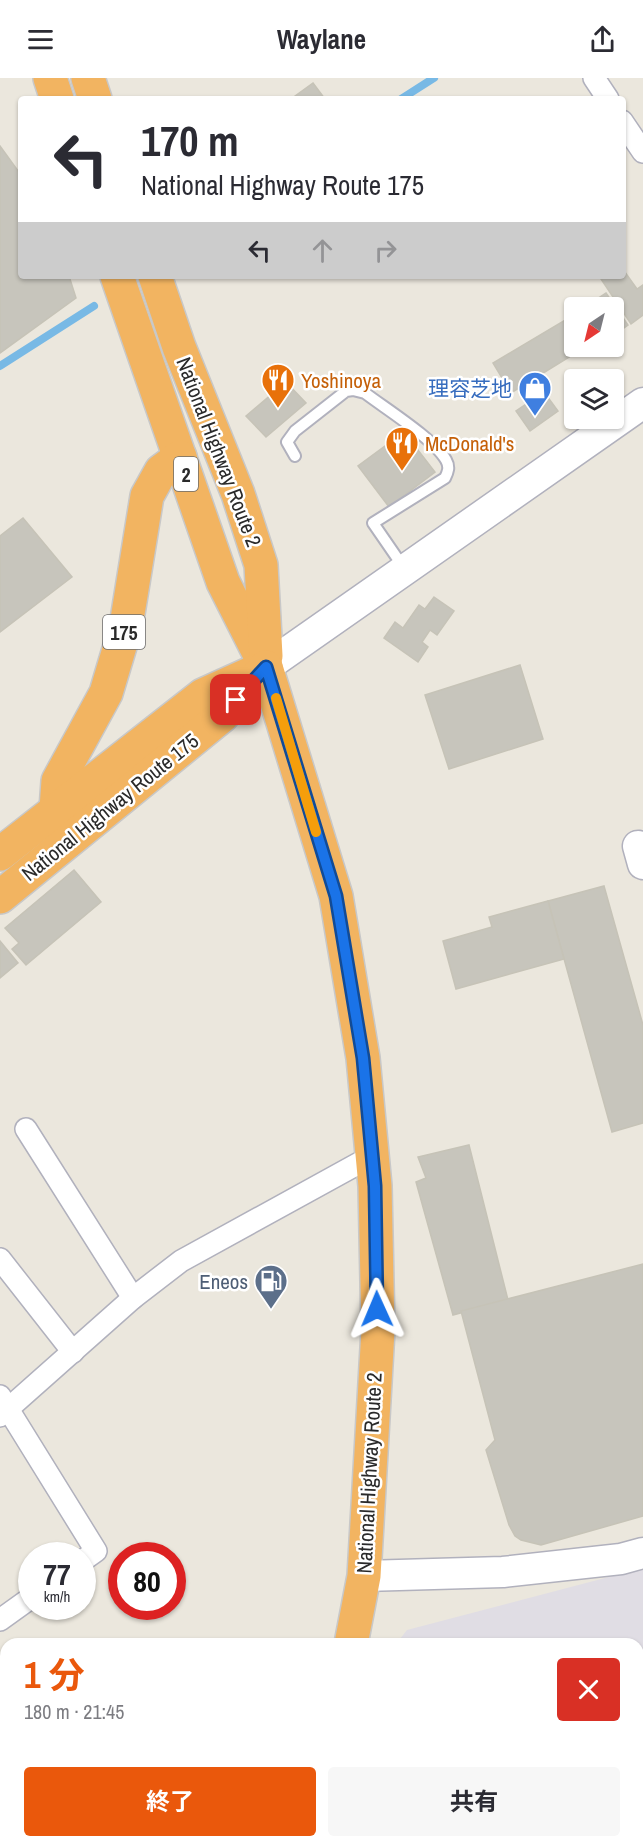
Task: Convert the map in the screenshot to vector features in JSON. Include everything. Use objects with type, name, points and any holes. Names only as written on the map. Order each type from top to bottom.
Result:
[{"type":"highway","points":[[50,78],[56,96]]},
{"type":"highway","points":[[88,78],[94,96]]},
{"type":"highway","name":"National Highway Route 2","points":[[118,279],[223,582],[266,667],[336,896],[363,1058],[375,1186],[378,1330],[364,1576],[352,1638]]},
{"type":"highway","name":"National Highway Route 2","points":[[156,279],[179,347],[238,494],[261,565],[266,667]]},
{"type":"highway","name":"175","points":[[56,809],[58,781],[110,682],[126,626],[147,496],[161,471],[180,457]]},
{"type":"highway","name":"National Highway Route 175","points":[[0,854],[203,694],[266,667]]},
{"type":"highway","name":"National Highway Route 175","points":[[0,897],[222,716],[266,667]]},
{"type":"street","points":[[594,78],[606,96]]},
{"type":"street","points":[[626,127],[643,152]]},
{"type":"street","points":[[266,667],[643,404]]},
{"type":"street","points":[[26,1128],[132,1298]]},
{"type":"street","points":[[90,1542],[3,1407],[73,1352],[132,1298],[181,1261],[372,1156]]},
{"type":"street","points":[[0,1259],[73,1352]]},
{"type":"street","points":[[364,1576],[502,1572],[621,1559],[643,1553]]},
{"type":"street","points":[[0,1620],[18,1607]]},
{"type":"lane","points":[[295,456],[287,441],[295,431],[346,391],[353,390],[365,393],[434,445],[447,462],[448,470],[445,478],[373,523],[405,570]]},
{"type":"shaded area","points":[[643,1568],[643,1638],[401,1638],[407,1630]]},
{"type":"building","points":[[313,83],[323,96],[295,96]]},
{"type":"building","points":[[0,146],[18,171],[18,279],[70,279],[76,298],[0,353]]},
{"type":"building","points":[[626,274],[637,289],[643,285],[643,315],[631,324],[624,314],[624,297],[613,297],[601,279],[626,279]]},
{"type":"building","points":[[564,321],[564,357],[569,357],[511,393],[493,363]]},
{"type":"building","points":[[286,382],[306,403],[266,437],[246,416]]},
{"type":"building","points":[[544,392],[558,411],[530,431],[516,411]]},
{"type":"building","points":[[404,432],[435,472],[389,507],[358,466]]},
{"type":"building","points":[[23,518],[72,577],[0,632],[0,536]]},
{"type":"building","points":[[434,597],[454,611],[437,635],[430,630],[422,642],[428,647],[418,662],[384,638],[395,622],[403,628],[419,605],[425,609]]},
{"type":"building","points":[[520,665],[543,739],[449,769],[425,695]]},
{"type":"building","points":[[74,870],[101,902],[26,965],[12,949],[19,943],[5,928]]},
{"type":"building","points":[[604,886],[643,1025],[643,1123],[612,1132],[548,901]]},
{"type":"building","points":[[548,901],[564,959],[456,989],[443,941],[492,927],[489,917]]},
{"type":"building","points":[[0,941],[18,963],[0,978]]},
{"type":"building","points":[[469,1145],[508,1300],[453,1315],[416,1182],[426,1178],[418,1157]]},
{"type":"building","points":[[643,1264],[643,1516],[541,1545],[521,1540],[515,1536],[509,1525],[486,1450],[495,1440],[461,1311]]},
{"type":"waterway","points":[[406,96],[434,78]]},
{"type":"waterway","points":[[0,366],[94,306]]},
{"type":"slow traffic","points":[[276,698],[316,832]]},
{"type":"place","name":"Yoshinoya","points":[[278,409]]},
{"type":"place","name":"理容芝地","points":[[535,417]]},
{"type":"place","name":"McDonald's","points":[[402,472]]},
{"type":"place","name":"Eneos","points":[[271,1310]]},
{"type":"route","points":[[236,700],[266,667],[336,896],[363,1058],[375,1186],[377,1309]]}]
